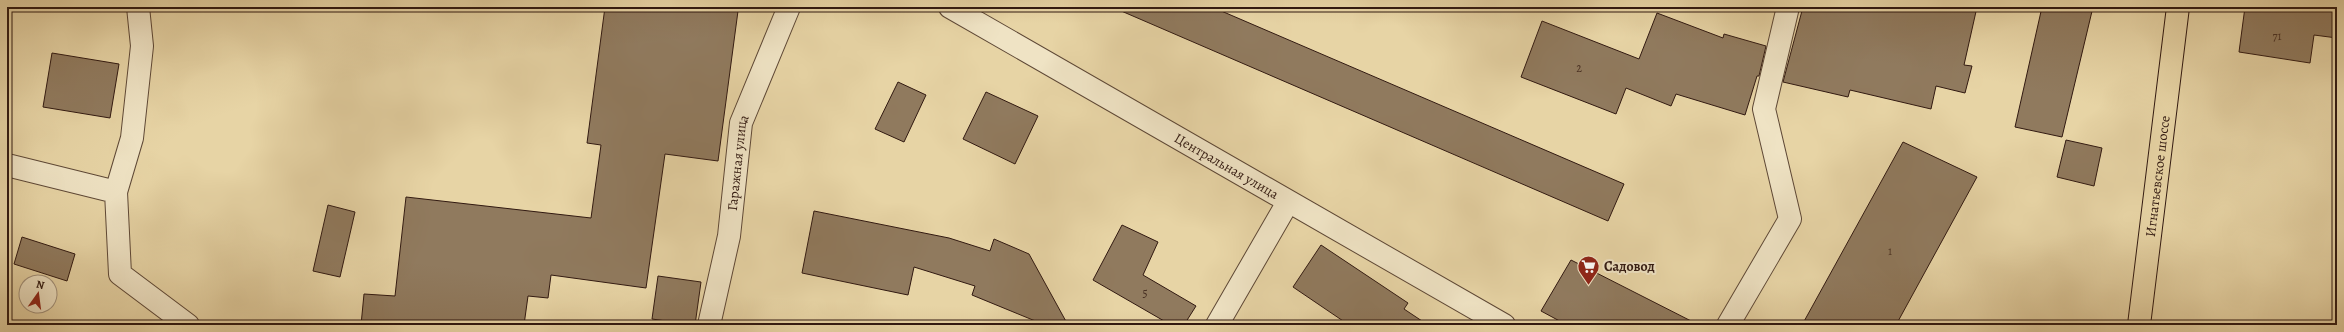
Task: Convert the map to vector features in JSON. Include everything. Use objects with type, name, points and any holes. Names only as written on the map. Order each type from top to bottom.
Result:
[{"type":"main road","name":"Игнатьевское шоссе","points":[[2139,325],[2178,17]]},
{"type":"street","points":[[138,7],[142,46],[132,138],[116,192],[120,274],[188,325]]},
{"type":"street","name":"Гаражная улица","points":[[709,325],[729,236],[741,123],[789,7]]},
{"type":"street","name":"Центральная улица","points":[[950,7],[1504,325]]},
{"type":"street","points":[[1728,325],[1790,219],[1764,109],[1788,7]]},
{"type":"street","points":[[7,165],[116,192]]},
{"type":"street","points":[[1217,325],[1288,202]]},
{"type":"building","points":[[605,7],[709,7],[738,11],[718,161],[665,154],[646,288],[551,275],[548,298],[528,296],[524,325],[361,325],[364,294],[395,296],[406,197],[591,218],[601,145],[587,143]]},
{"type":"building","points":[[1112,7],[1212,7],[1624,184],[1608,221]]},
{"type":"building","points":[[1803,7],[1977,7],[1964,65],[1972,66],[1965,93],[1936,86],[1931,109],[1850,90],[1848,97],[1783,82]]},
{"type":"building","points":[[2042,7],[2093,7],[2062,137],[2015,127]]},
{"type":"building","points":[[2245,7],[2337,7],[2337,38],[2314,35],[2310,63],[2239,52]]},
{"type":"building","points":[[1657,13],[1723,38],[1724,34],[1766,46],[1759,76],[1757,76],[1745,115],[1676,94],[1671,106],[1626,88],[1616,114],[1521,77],[1542,21],[1639,59]]},
{"type":"building","points":[[52,53],[119,64],[110,118],[43,107]]},
{"type":"building","points":[[898,82],[926,95],[904,142],[875,129]]},
{"type":"building","points":[[986,92],[1038,116],[1015,164],[963,139]]},
{"type":"building","points":[[2066,140],[2102,148],[2094,186],[2057,177]]},
{"type":"building","points":[[1903,142],[1977,177],[1896,325],[1802,325]]},
{"type":"building","points":[[328,205],[355,212],[340,277],[313,271]]},
{"type":"building","points":[[814,211],[949,238],[990,251],[994,239],[1029,254],[1068,325],[1045,325],[972,295],[975,286],[914,267],[908,295],[802,273]]},
{"type":"building","points":[[1122,225],[1158,242],[1143,275],[1196,306],[1184,325],[1171,325],[1093,280]]},
{"type":"building","points":[[22,237],[75,254],[67,281],[58,278],[58,274],[45,274],[14,264]]},
{"type":"building","points":[[1321,245],[1408,303],[1404,309],[1428,325],[1349,325],[1293,287]]},
{"type":"building","name":"Садовод","points":[[1571,260],[1699,325],[1567,325],[1541,311]]},
{"type":"building","points":[[658,276],[701,282],[695,325],[652,319]]},
{"type":"place","name":"Садовод","points":[[1588,286]]}]
